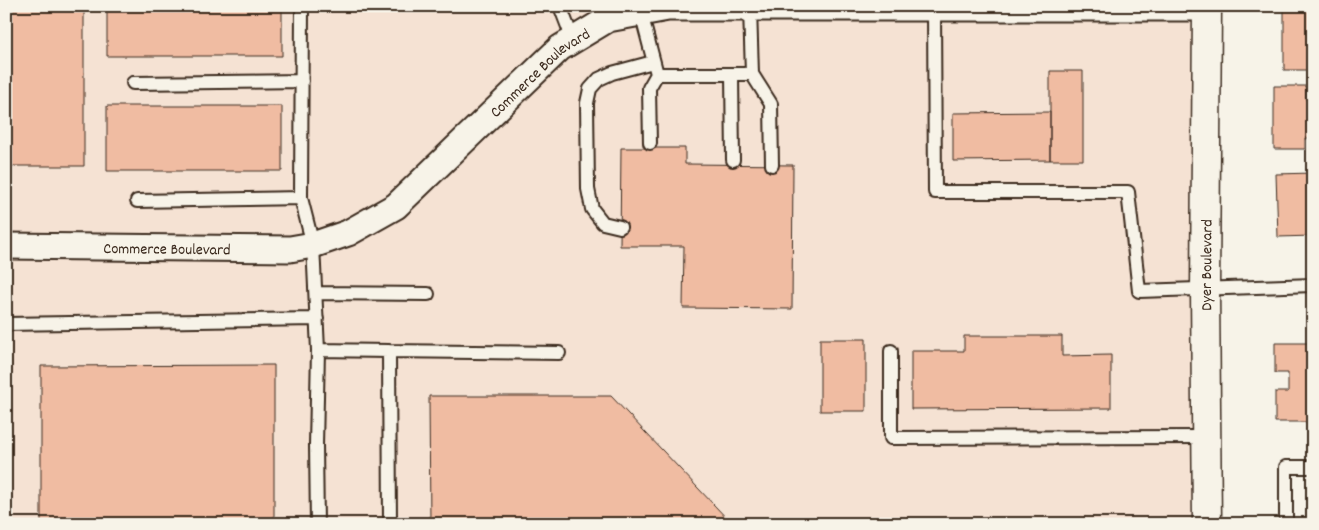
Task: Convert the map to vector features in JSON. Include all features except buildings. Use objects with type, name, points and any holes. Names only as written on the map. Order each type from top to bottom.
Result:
[{"type":"main road","name":"Dyer Boulevard","points":[[1207,7],[1205,290],[1207,524]]},
{"type":"street","name":"Commerce Boulevard","points":[[6,246],[290,249],[348,233],[396,206],[560,48],[608,18],[668,8],[1207,7]]},
{"type":"lane","points":[[302,6],[301,198],[313,244],[316,293],[318,350],[317,524]]},
{"type":"lane","points":[[560,6],[573,40]]},
{"type":"lane","points":[[750,8],[752,74],[771,104],[772,164]]},
{"type":"lane","points":[[934,8],[935,192],[1128,192],[1139,291],[1205,290],[1313,284]]},
{"type":"lane","points":[[641,13],[655,68],[649,88],[650,143]]},
{"type":"lane","points":[[620,227],[603,223],[592,208],[588,189],[587,103],[590,89],[599,79],[612,73],[655,68],[752,74]]},
{"type":"lane","points":[[732,74],[733,160]]},
{"type":"lane","points":[[133,84],[302,81]]},
{"type":"lane","points":[[137,201],[301,198]]},
{"type":"lane","points":[[316,293],[428,294]]},
{"type":"lane","points":[[6,324],[317,319]]},
{"type":"lane","points":[[318,350],[559,353]]},
{"type":"lane","points":[[389,351],[390,524]]},
{"type":"lane","points":[[890,351],[891,438],[1206,437]]},
{"type":"lane","points":[[1286,524],[1286,467],[1313,467]]},
{"type":"shaded area","points":[[6,6],[1196,6],[1196,524],[6,524]]}]
